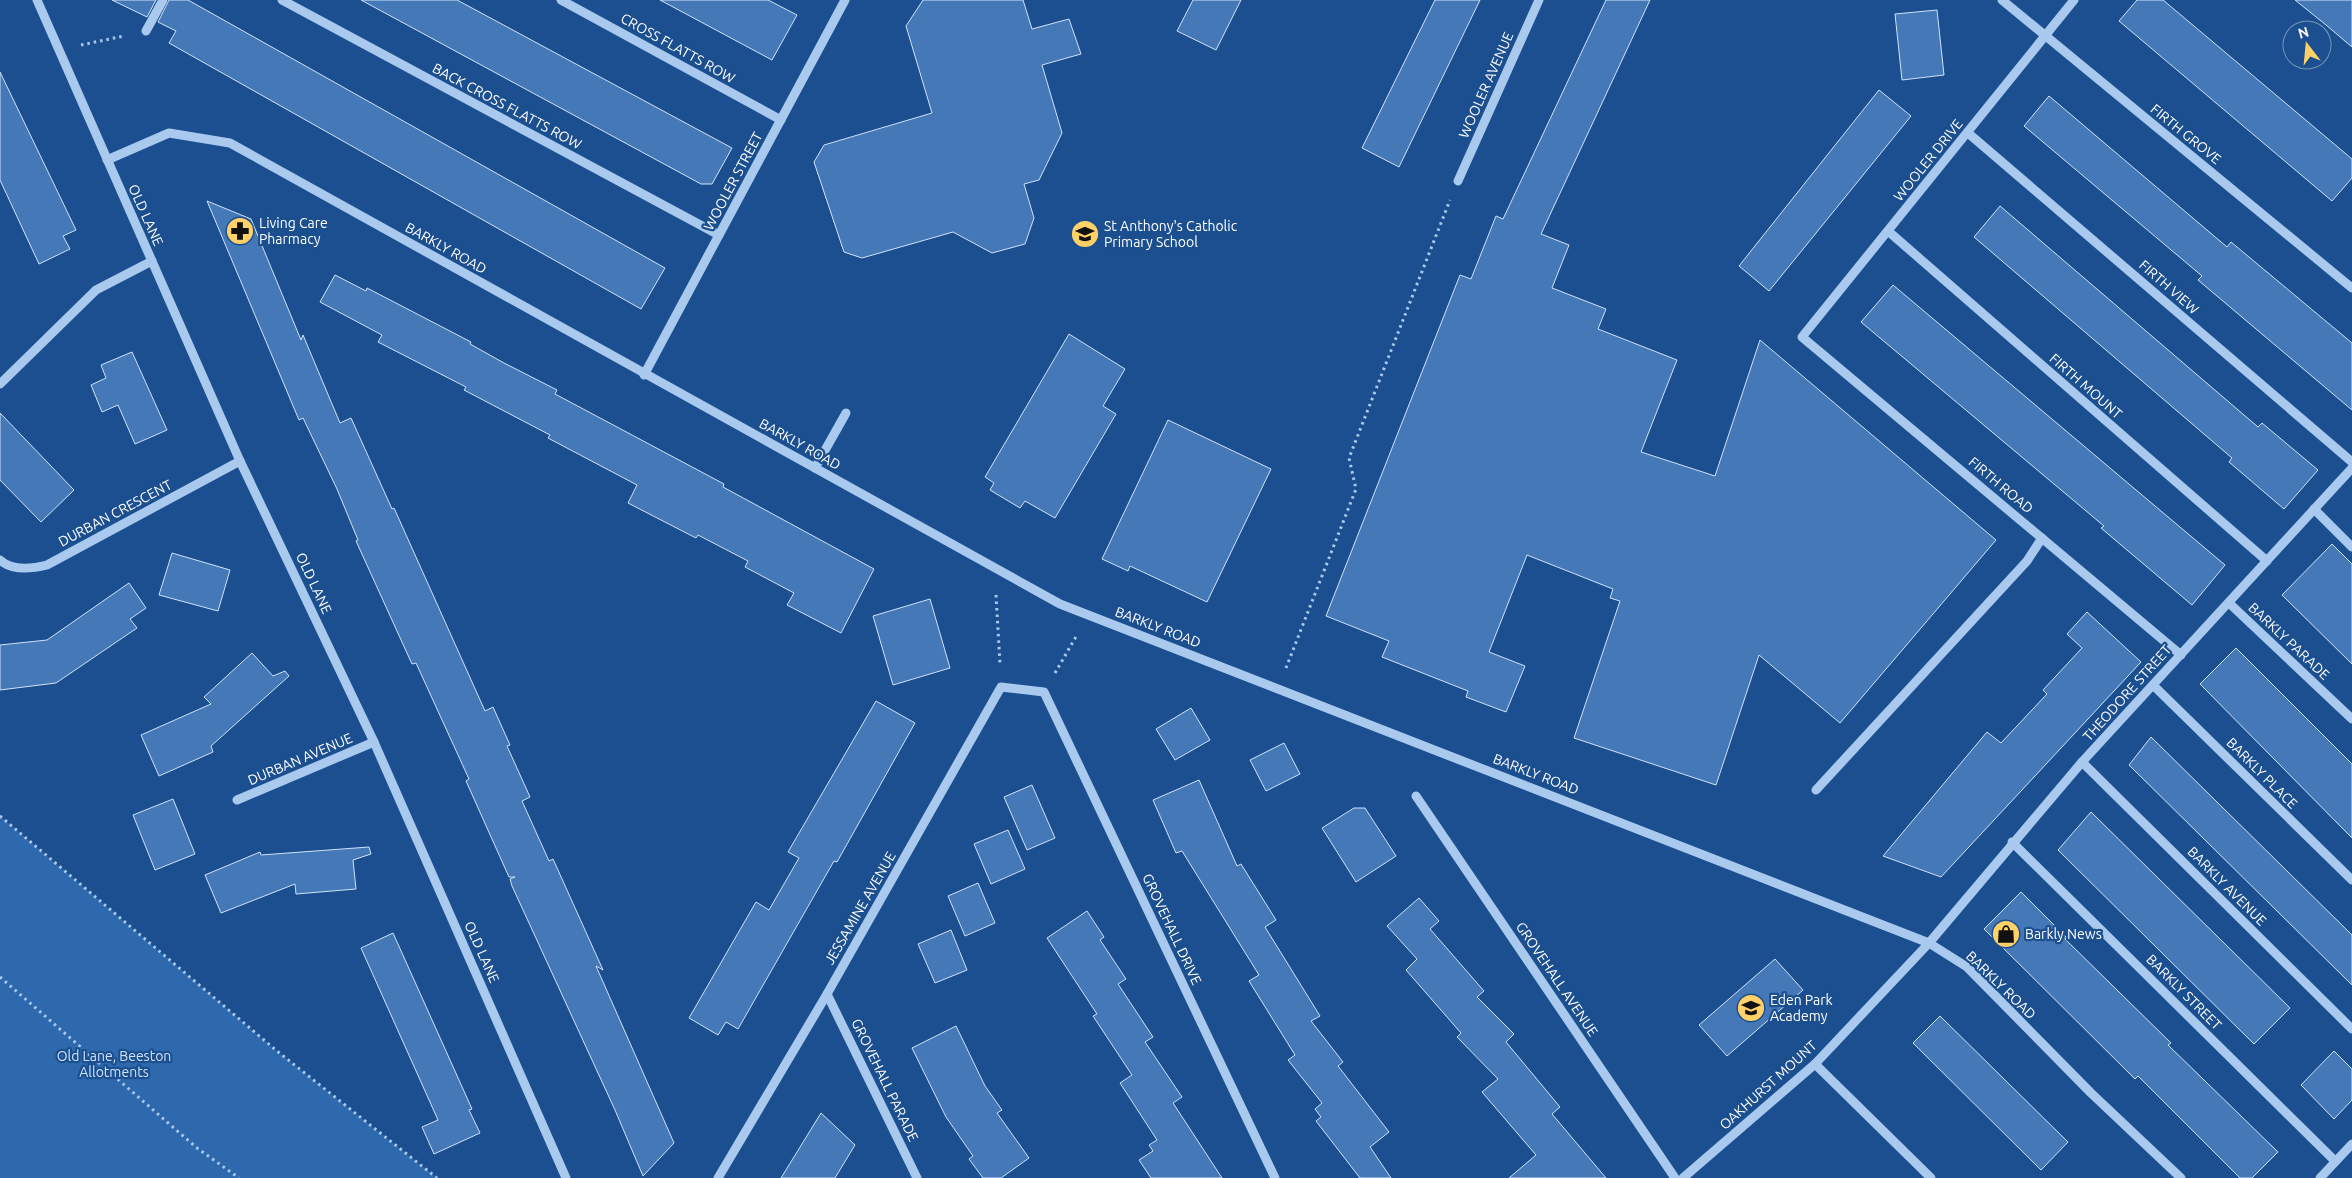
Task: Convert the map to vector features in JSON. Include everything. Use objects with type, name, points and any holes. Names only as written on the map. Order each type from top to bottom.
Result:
[{"type":"street","name":"OLD LANE","points":[[37,0],[240,461],[374,742],[566,1178]]},
{"type":"street","points":[[146,31],[163,0]]},
{"type":"street","name":"BACK CROSS FLATTS ROW","points":[[282,0],[719,235]]},
{"type":"street","name":"CROSS FLATTS ROW","points":[[561,0],[781,120]]},
{"type":"street","name":"WOOLER STREET","points":[[644,375],[845,0]]},
{"type":"street","name":"WOOLER AVENUE","points":[[1458,181],[1539,0]]},
{"type":"street","name":"FIRTH GROVE","points":[[2002,0],[2352,288]]},
{"type":"street","name":"WOOLER DRIVE","points":[[1802,337],[2074,0]]},
{"type":"street","name":"FIRTH VIEW","points":[[1968,132],[2352,462]]},
{"type":"street","name":"BARKLY ROAD","points":[[107,160],[169,133],[230,143],[644,375],[1060,604],[1929,943],[1966,967],[2091,1093],[2182,1178]]},
{"type":"street","name":"FIRTH MOUNT","points":[[1888,231],[2267,561]]},
{"type":"street","points":[[0,384],[96,290],[152,261]]},
{"type":"street","name":"FIRTH ROAD","points":[[1802,337],[2181,655]]},
{"type":"street","points":[[815,468],[846,413]]},
{"type":"street","name":"DURBAN CRESCENT","points":[[0,560],[18,568],[33,569],[47,566],[240,461]]},
{"type":"street","name":"THEODORE STREET","points":[[1929,943],[2012,842],[2082,762],[2352,468]]},
{"type":"street","points":[[2314,510],[2352,547]]},
{"type":"street","points":[[1816,790],[2028,561],[2042,538]]},
{"type":"street","name":"BARKLY PARADE","points":[[2228,603],[2352,718]]},
{"type":"street","name":"BARKLY PLACE","points":[[2153,685],[2352,880]]},
{"type":"street","points":[[1001,687],[1044,692]]},
{"type":"street","name":"JESSAMINE AVENUE","points":[[718,1178],[827,994],[1001,687]]},
{"type":"street","name":"GROVEHALL DRIVE","points":[[1044,692],[1275,1178]]},
{"type":"street","name":"DURBAN AVENUE","points":[[237,800],[374,742]]},
{"type":"street","name":"BARKLY AVENUE","points":[[2082,762],[2352,1029]]},
{"type":"street","name":"GROVEHALL AVENUE","points":[[1416,796],[1675,1178]]},
{"type":"street","name":"BARKLY STREET","points":[[2012,842],[2336,1161]]},
{"type":"street","name":"OAKHURST MOUNT","points":[[1683,1178],[1815,1064],[1929,943]]},
{"type":"street","name":"GROVEHALL PARADE","points":[[827,994],[917,1178]]},
{"type":"street","points":[[1815,1064],[1931,1178]]},
{"type":"street","points":[[2320,1178],[2352,1144]]},
{"type":"path","points":[[58,49],[146,31]]},
{"type":"path","points":[[1278,688],[1356,489],[1348,458],[1458,181]]},
{"type":"path","points":[[995,568],[1001,687]]},
{"type":"path","points":[[1044,692],[1089,615]]},
{"type":"path","points":[[0,816],[277,1052],[437,1178]]},
{"type":"path","points":[[0,977],[197,1148],[239,1178]]},
{"type":"green space","name":"Old Lane, Beeston Allotments","points":[[0,816],[277,1051],[437,1178],[0,1178]]},
{"type":"building","points":[[112,0],[156,0],[147,17]]},
{"type":"building","points":[[169,0],[188,0],[665,268],[641,309],[169,43],[176,31],[158,22]]},
{"type":"building","points":[[361,0],[457,0],[732,148],[712,184],[701,184]]},
{"type":"building","points":[[660,0],[768,0],[797,15],[772,60]]},
{"type":"building","points":[[923,0],[1023,0],[1032,29],[1069,19],[1081,54],[1042,65],[1062,133],[1039,180],[1024,184],[1034,218],[1025,244],[992,253],[953,232],[862,258],[844,252],[814,162],[824,145],[932,113],[906,26]]},
{"type":"building","points":[[1193,0],[1241,0],[1216,50],[1177,31]]},
{"type":"building","points":[[1435,0],[1480,0],[1399,167],[1362,148]]},
{"type":"building","points":[[1606,0],[1650,0],[1541,234],[1569,245],[1552,288],[1606,309],[1598,329],[1677,360],[1641,452],[1715,476],[1760,340],[1996,540],[1840,723],[1759,655],[1716,785],[1574,738],[1620,601],[1610,598],[1613,589],[1527,555],[1489,652],[1525,666],[1506,712],[1466,697],[1468,691],[1382,657],[1389,641],[1326,616],[1460,275],[1471,279],[1496,216],[1503,219]]},
{"type":"building","points":[[2137,0],[2163,0],[2352,159],[2352,178],[2332,201],[2119,21]]},
{"type":"building","points":[[2295,0],[2352,0],[2352,47],[2332,30],[2332,20],[2320,20]]},
{"type":"building","points":[[1937,10],[1944,75],[1902,80],[1895,14]]},
{"type":"building","points":[[0,72],[76,230],[63,236],[70,249],[39,264],[0,180]]},
{"type":"building","points":[[1879,90],[1911,116],[1769,291],[1739,266]]},
{"type":"building","points":[[2049,96],[2227,247],[2231,242],[2352,343],[2352,410],[2198,280],[2202,276],[2024,126]]},
{"type":"building","points":[[207,201],[251,219],[301,340],[303,335],[340,423],[351,418],[392,509],[394,508],[485,711],[493,707],[510,745],[507,746],[530,797],[522,801],[549,861],[553,859],[603,970],[596,966],[674,1143],[643,1176],[615,1110],[512,886],[510,879],[515,877],[509,877],[466,781],[469,779],[416,663],[412,664],[356,541],[358,540],[337,489],[303,418],[299,420]]},
{"type":"building","points":[[2000,206],[2258,427],[2262,423],[2318,470],[2284,509],[2229,462],[2232,458],[1974,237]]},
{"type":"building","points":[[335,275],[366,291],[367,288],[471,342],[470,344],[504,363],[557,390],[555,394],[724,484],[723,487],[874,569],[841,633],[787,605],[794,593],[745,567],[748,561],[698,535],[696,538],[628,503],[637,485],[548,438],[550,435],[464,390],[466,387],[378,342],[382,335],[320,302]]},
{"type":"building","points":[[1893,285],[2225,565],[2192,605],[2101,528],[2104,526],[1861,322]]},
{"type":"building","points":[[1069,334],[1125,369],[1103,406],[1116,414],[1055,518],[1025,501],[1020,508],[990,490],[994,483],[985,477]]},
{"type":"building","points":[[132,352],[167,430],[135,444],[118,405],[102,412],[91,385],[106,378],[101,365]]},
{"type":"building","points":[[0,413],[74,490],[41,522],[0,480]]},
{"type":"building","points":[[1168,420],[1271,469],[1207,602],[1130,566],[1128,571],[1102,559]]},
{"type":"building","points":[[2332,544],[2352,564],[2352,664],[2282,595]]},
{"type":"building","points":[[172,553],[230,570],[218,611],[159,595]]},
{"type":"building","points":[[129,583],[146,608],[130,619],[137,628],[56,683],[0,690],[0,645],[47,640]]},
{"type":"building","points":[[930,599],[950,668],[893,685],[873,616]]},
{"type":"building","points":[[2087,612],[2141,662],[1941,877],[1883,856],[1987,732],[2001,743],[2047,694],[2043,690],[2082,648],[2067,634]]},
{"type":"building","points":[[2236,648],[2352,764],[2352,838],[2200,684]]},
{"type":"building","points":[[252,653],[273,676],[285,671],[289,676],[211,746],[213,752],[159,776],[141,735],[211,704],[204,697]]},
{"type":"building","points":[[876,701],[915,723],[837,862],[834,861],[738,1029],[726,1022],[718,1035],[689,1018],[756,902],[769,910],[799,858],[788,852]]},
{"type":"building","points":[[1191,708],[1210,740],[1175,760],[1156,729]]},
{"type":"building","points":[[2151,737],[2352,935],[2352,985],[2129,765]]},
{"type":"building","points":[[1284,743],[1300,774],[1266,791],[1250,760]]},
{"type":"building","points":[[1199,780],[1237,866],[1241,864],[1276,920],[1265,927],[1320,1016],[1311,1021],[1343,1062],[1338,1066],[1389,1132],[1370,1147],[1391,1178],[1360,1178],[1316,1121],[1321,1117],[1315,1109],[1322,1103],[1288,1060],[1295,1055],[1249,981],[1259,975],[1182,851],[1176,853],[1153,800]]},
{"type":"building","points":[[1032,785],[1055,838],[1027,850],[1004,797]]},
{"type":"building","points":[[173,799],[195,854],[155,870],[133,815]]},
{"type":"building","points":[[1354,808],[1365,808],[1396,856],[1356,882],[1322,828]]},
{"type":"building","points":[[2091,812],[2290,1008],[2254,1044],[2058,850]]},
{"type":"building","points":[[1008,830],[1025,869],[991,884],[974,844]]},
{"type":"building","points":[[369,847],[371,854],[353,860],[356,889],[296,894],[295,884],[221,913],[205,875],[260,852],[261,855]]},
{"type":"building","points":[[978,883],[995,923],[965,936],[948,896]]},
{"type":"building","points":[[2021,892],[2066,937],[2065,939],[2171,1043],[2168,1045],[2278,1152],[2252,1178],[2240,1178],[2138,1076],[2135,1079],[1984,929]]},
{"type":"building","points":[[1419,898],[1439,921],[1430,929],[1484,991],[1477,997],[1514,1034],[1506,1042],[1560,1107],[1552,1114],[1606,1178],[1509,1178],[1536,1155],[1482,1092],[1498,1079],[1457,1037],[1461,1033],[1406,970],[1417,959],[1387,926]]},
{"type":"building","points":[[1087,911],[1104,937],[1100,940],[1126,979],[1118,984],[1153,1037],[1145,1042],[1182,1097],[1173,1103],[1222,1178],[1151,1178],[1139,1160],[1153,1151],[1149,1145],[1157,1140],[1120,1083],[1132,1075],[1093,1016],[1097,1014],[1047,938]]},
{"type":"building","points":[[951,930],[967,970],[935,983],[918,944]]},
{"type":"building","points":[[393,933],[472,1109],[469,1110],[480,1133],[434,1154],[422,1127],[438,1120],[361,948]]},
{"type":"building","name":"Eden Park Academy","points":[[1775,959],[1803,990],[1727,1056],[1699,1025]]},
{"type":"building","points":[[1940,1016],[2068,1142],[2041,1170],[1913,1043]]},
{"type":"building","points":[[956,1026],[985,1086],[1002,1110],[997,1113],[1029,1158],[1001,1178],[983,1178],[969,1159],[973,1156],[946,1117],[912,1048]]},
{"type":"building","points":[[2334,1051],[2352,1069],[2352,1100],[2334,1119],[2301,1085]]},
{"type":"building","points":[[821,1113],[855,1145],[835,1178],[781,1178]]},
{"type":"place","name":"Living Care Pharmacy","points":[[240,231]]},
{"type":"place","name":"St Anthony's Catholic Primary School","points":[[1085,234]]},
{"type":"place","name":"Barkly News","points":[[2006,934]]},
{"type":"place","name":"Eden Park Academy","points":[[1751,1008]]}]
